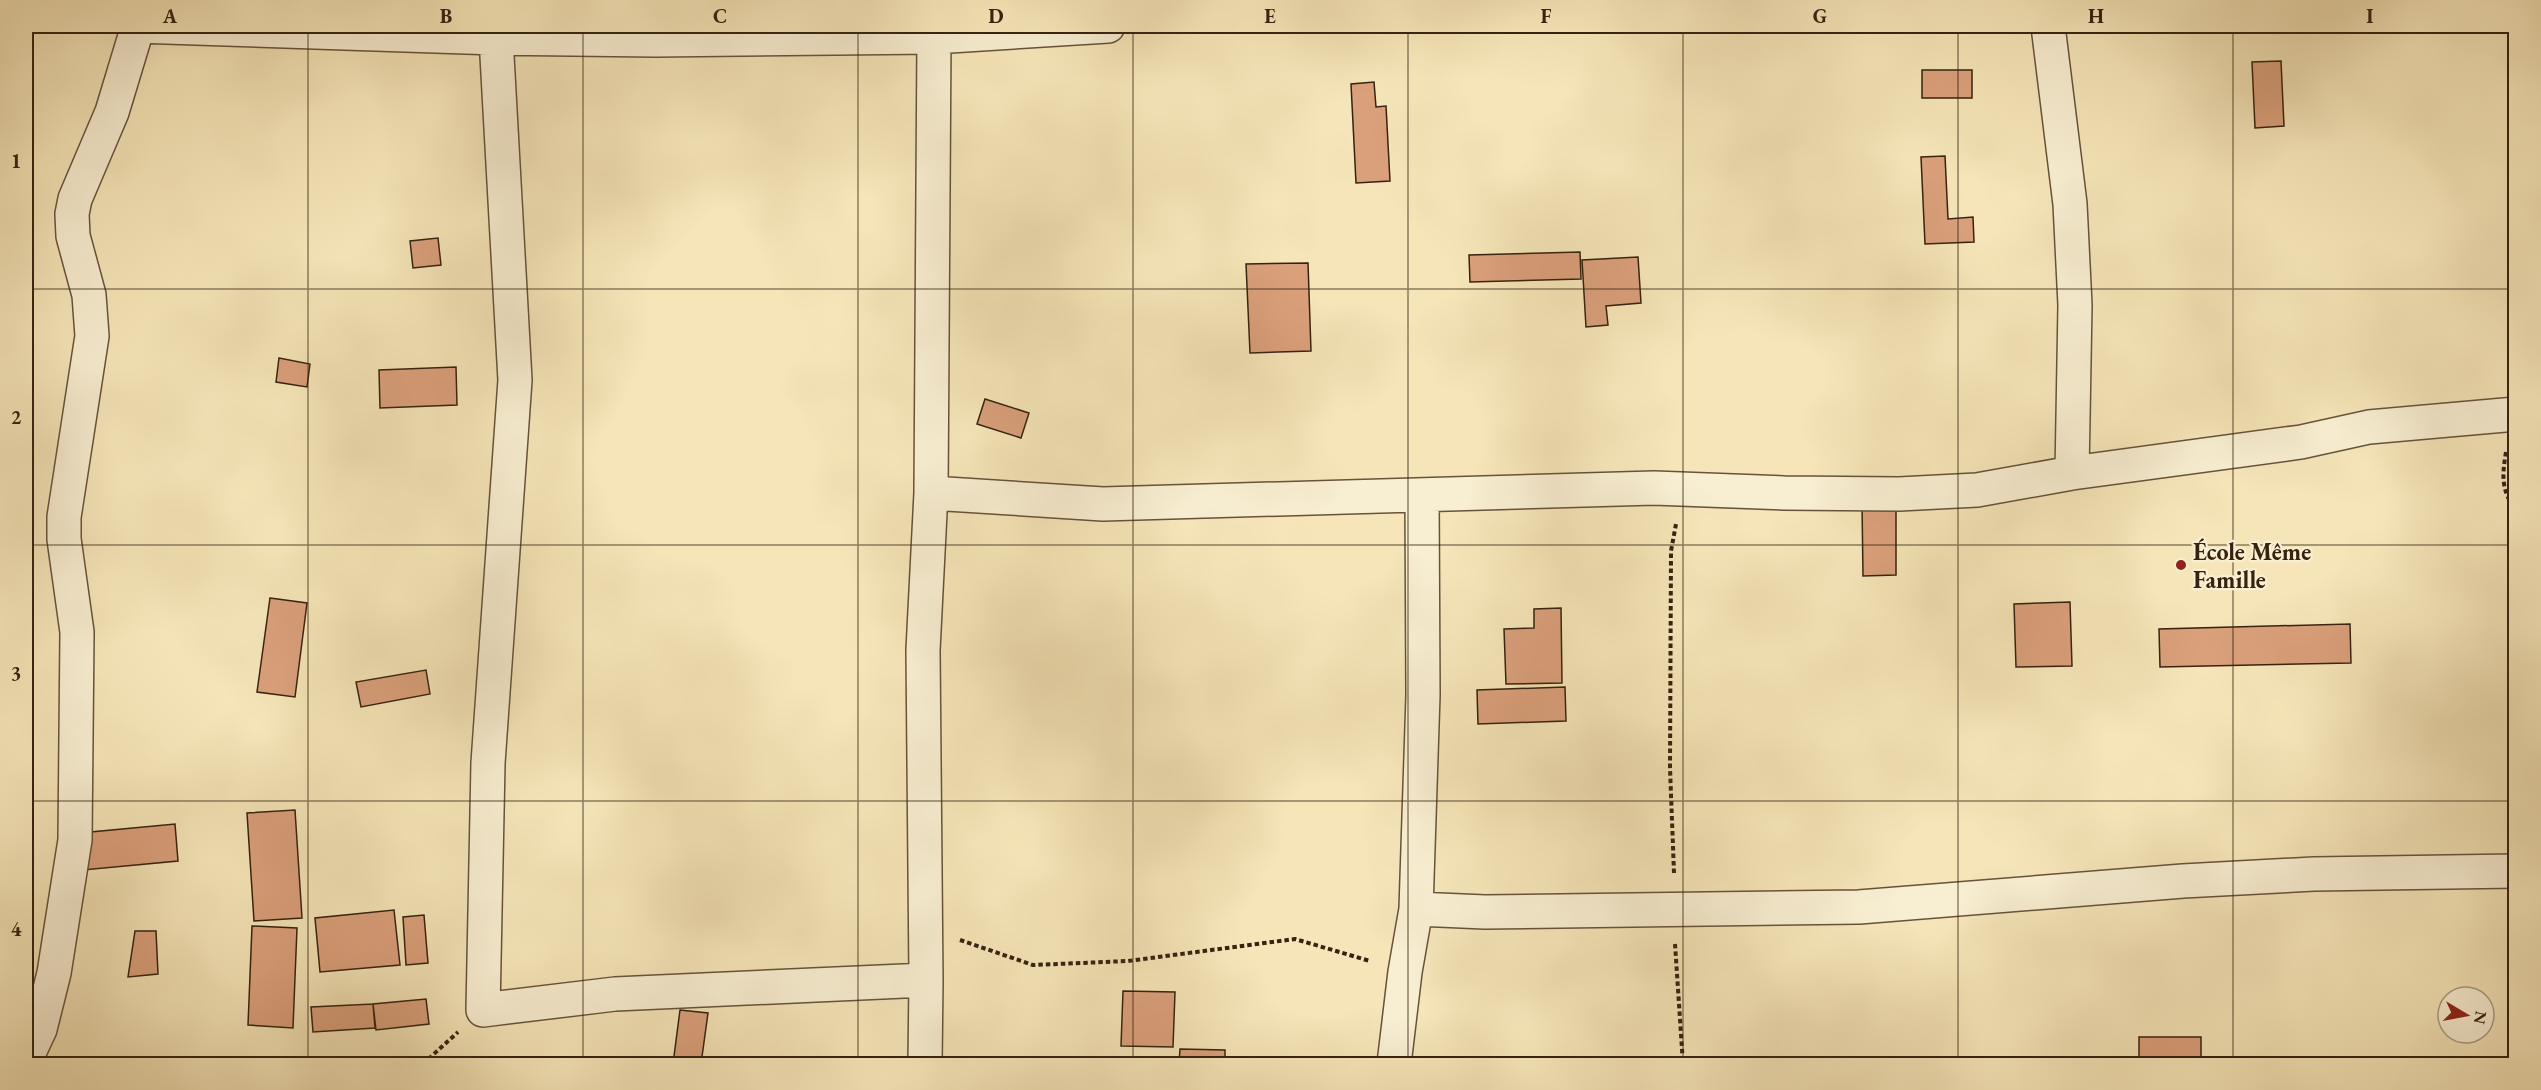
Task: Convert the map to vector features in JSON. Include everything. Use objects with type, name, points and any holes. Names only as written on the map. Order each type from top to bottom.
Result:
[{"type":"street","points":[[26,1059],[40,1029],[54,973],[75,840],[77,632],[64,539],[64,517],[92,336],[89,295],[73,236],[72,214],[75,198],[112,112],[137,26],[288,29],[496,38],[667,40],[934,37],[1108,26]]},
{"type":"street","points":[[2048,26],[2069,193],[2072,238],[2075,305],[2072,473]]},
{"type":"street","points":[[925,1065],[927,980],[922,650],[931,493],[934,37]]},
{"type":"street","points":[[496,38],[514,380],[488,763],[483,1010],[615,994],[927,980]]},
{"type":"street","points":[[931,493],[1103,504],[1683,488],[1784,493],[1899,494],[1977,490],[2072,473],[2301,442],[2369,427],[2514,414]]},
{"type":"street","points":[[1394,1065],[1405,972],[1416,909],[1423,695],[1422,496]]},
{"type":"street","points":[[1416,909],[1485,912],[1859,907],[2182,881],[2314,874],[2516,871]]},
{"type":"path","points":[[2514,414],[2502,477],[2509,502],[2516,511]]},
{"type":"path","points":[[1683,488],[1671,551],[1670,768],[1673,910],[1683,1065]]},
{"type":"path","points":[[926,928],[1033,965],[1128,961],[1295,939],[1405,972]]},
{"type":"path","points":[[423,1065],[483,1010]]},
{"type":"building","points":[[2281,61],[2284,126],[2255,128],[2252,62]]},
{"type":"building","points":[[1922,70],[1972,70],[1972,98],[1922,98]]},
{"type":"building","points":[[1374,82],[1376,107],[1386,106],[1390,181],[1356,183],[1351,84]]},
{"type":"building","points":[[1945,156],[1948,219],[1973,217],[1974,242],[1925,244],[1921,157]]},
{"type":"building","points":[[438,238],[441,265],[413,268],[410,241]]},
{"type":"building","points":[[1580,252],[1581,279],[1470,282],[1469,255]]},
{"type":"building","points":[[1638,257],[1641,303],[1606,306],[1608,325],[1586,327],[1582,260]]},
{"type":"building","points":[[26,261],[33,261],[33,321],[26,320]]},
{"type":"building","points":[[1308,263],[1311,351],[1250,353],[1246,264]]},
{"type":"building","points":[[279,358],[310,364],[307,387],[276,382]]},
{"type":"building","points":[[456,367],[457,405],[380,408],[379,370]]},
{"type":"building","points":[[985,399],[1029,413],[1021,438],[977,424]]},
{"type":"building","points":[[1862,504],[1896,504],[1896,575],[1863,576]]},
{"type":"building","points":[[270,598],[307,603],[295,697],[257,692]]},
{"type":"building","points":[[2070,602],[2072,666],[2016,667],[2014,604]]},
{"type":"building","points":[[1561,608],[1562,683],[1506,684],[1504,629],[1534,628],[1534,609]]},
{"type":"building","points":[[2350,624],[2351,663],[2160,667],[2159,629]]},
{"type":"building","points":[[426,670],[430,694],[361,707],[356,682]]},
{"type":"building","points":[[1565,687],[1566,721],[1478,724],[1477,690]]},
{"type":"building","points":[[295,810],[302,918],[254,921],[247,813]]},
{"type":"building","points":[[175,824],[178,861],[83,870],[80,833]]},
{"type":"building","points":[[394,910],[400,965],[320,972],[315,918]]},
{"type":"building","points":[[424,915],[428,963],[406,965],[403,917]]},
{"type":"building","points":[[252,926],[297,928],[293,1028],[248,1025]]},
{"type":"building","points":[[135,931],[156,931],[158,974],[128,977]]},
{"type":"building","points":[[1123,991],[1175,992],[1173,1047],[1121,1046]]},
{"type":"building","points":[[426,999],[429,1024],[376,1030],[373,1004]]},
{"type":"building","points":[[373,1004],[375,1028],[313,1032],[311,1007]]},
{"type":"building","points":[[680,1010],[708,1013],[701,1064],[673,1064]]},
{"type":"building","points":[[2139,1037],[2201,1037],[2201,1064],[2139,1064]]},
{"type":"building","points":[[1180,1049],[1225,1050],[1225,1064],[1179,1064]]},
{"type":"building","points":[[1903,1060],[1903,1064],[1833,1064],[1833,1061]]},
{"type":"place","name":"École Même Famille","points":[[2181,565]]}]
